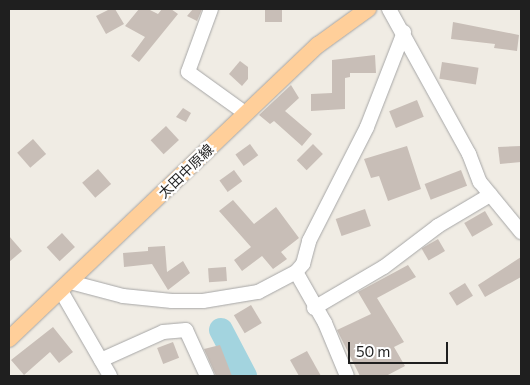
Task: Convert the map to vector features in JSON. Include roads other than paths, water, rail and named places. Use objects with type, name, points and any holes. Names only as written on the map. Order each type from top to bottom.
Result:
[{"type":"main road","name":"太田中原線","points":[[12,331],[65,286],[318,45],[368,9]]},
{"type":"street","points":[[212,9],[188,72],[245,114]]},
{"type":"street","points":[[389,9],[404,32],[469,154],[480,182],[521,232]]},
{"type":"street","points":[[65,286],[172,302],[203,301],[258,292],[296,272],[303,264],[308,241],[367,127],[404,32]]},
{"type":"street","points":[[314,308],[377,271],[438,226],[490,195]]},
{"type":"street","points":[[296,272],[314,308],[325,323],[347,376]]},
{"type":"street","points":[[65,286],[110,376]]},
{"type":"street","points":[[101,360],[163,332],[186,330],[207,376]]},
{"type":"waterway","points":[[221,330],[245,376]]}]
